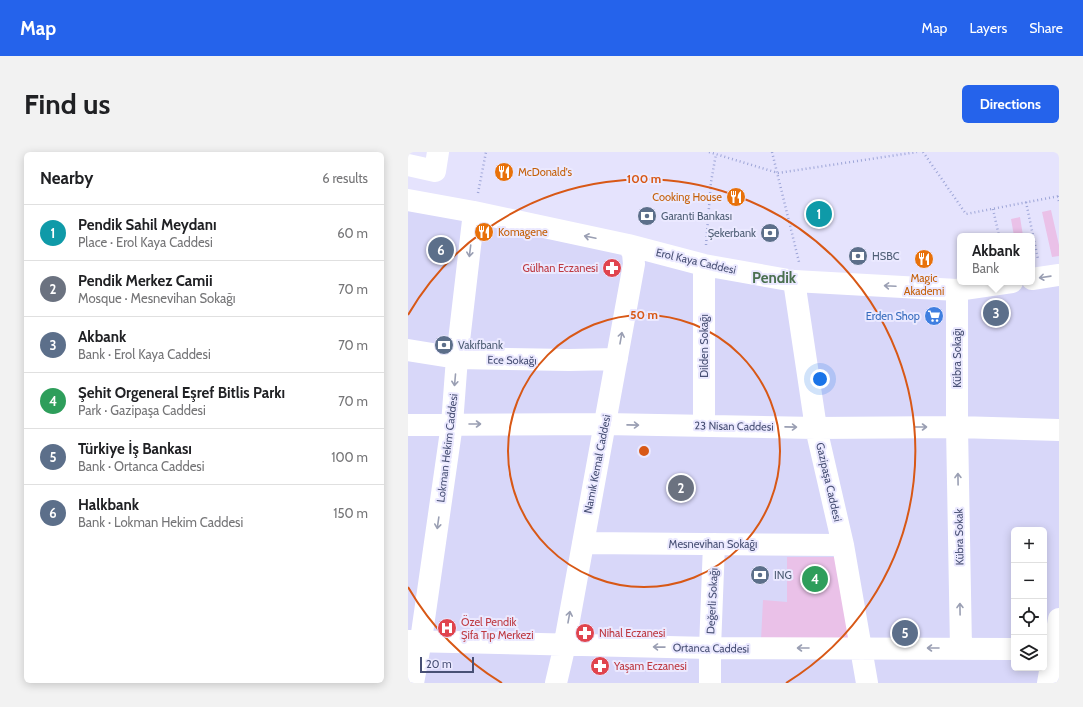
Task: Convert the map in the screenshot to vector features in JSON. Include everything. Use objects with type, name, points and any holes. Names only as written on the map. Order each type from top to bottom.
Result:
[{"type":"street","points":[[408,164],[435,171],[438,152]]},
{"type":"street","name":"Erol Kaya Caddesi","points":[[408,200],[474,212],[628,245],[704,265],[799,282],[957,290],[991,285]]},
{"type":"street","name":"Lokman Hekim Caddesi","points":[[413,683],[414,640],[457,358],[474,212]]},
{"type":"street","name":"Namık Kemal Caddesi","points":[[556,683],[634,264],[633,253],[628,245]]},
{"type":"street","name":"Dilden Sokağı","points":[[704,265],[704,426]]},
{"type":"street","name":"Gazipaşa Caddesi","points":[[799,282],[816,428],[843,545],[867,683]]},
{"type":"street","name":"Kübra Sokağı","points":[[957,290],[957,427]]},
{"type":"street","name":"Ece Sokağı","points":[[408,350],[457,358],[569,360],[617,359]]},
{"type":"street","name":"23 Nisan Caddesi","points":[[408,424],[448,415],[604,424],[816,428],[957,427],[1059,430]]},
{"type":"street","name":"Kübra Sokak","points":[[957,427],[961,648]]},
{"type":"street","name":"Mesnevihan Sokağı","points":[[583,543],[843,545]]},
{"type":"street","name":"Değerli Sokağı","points":[[710,683],[714,544]]},
{"type":"street","points":[[1048,683],[1052,649],[1059,619]]},
{"type":"street","name":"Ortanca Caddesi","points":[[414,640],[710,648],[1011,648]]},
{"type":"path","points":[[474,212],[486,152]]},
{"type":"path","points":[[708,152],[778,173],[917,152]]},
{"type":"path","points":[[772,152],[778,173],[799,282]]},
{"type":"path","points":[[924,152],[966,214],[1058,196],[1059,202]]},
{"type":"path","points":[[704,265],[716,154]]},
{"type":"path","points":[[1026,202],[1033,233]]},
{"type":"path","points":[[993,209],[998,233]]},
{"type":"path","points":[[1035,240],[1044,277]]},
{"type":"shaded area","points":[[408,198],[785,281],[864,683],[408,683]]},
{"type":"shaded area","points":[[1051,210],[1059,245],[1059,256],[1052,257],[1042,212]]},
{"type":"shaded area","points":[[1020,217],[1023,233],[1013,233],[1011,219]]},
{"type":"shaded area","points":[[1059,276],[1059,683],[868,683],[796,279],[956,293],[1004,285],[1035,285],[1035,280]]},
{"type":"shaded area","points":[[787,557],[840,557],[853,642],[761,640],[763,600],[787,602]]},
{"type":"place","name":"McDonald's","points":[[504,172]]},
{"type":"place","name":"Cooking House","points":[[736,197]]},
{"type":"place","name":"Pendik Sahil Meydanı","points":[[819,214]]},
{"type":"place","name":"Garanti Bankası","points":[[647,216]]},
{"type":"place","name":"Komagene","points":[[484,232]]},
{"type":"place","name":"Şekerbank","points":[[770,233]]},
{"type":"place","name":"Halkbank","points":[[441,250]]},
{"type":"place","name":"HSBC","points":[[858,256]]},
{"type":"place","name":"Magic Akademi","points":[[924,259]]},
{"type":"place","name":"Gülhan Eczanesi","points":[[612,268]]},
{"type":"place","name":"Akbank","points":[[996,313]]},
{"type":"place","name":"Erden Shop","points":[[934,316]]},
{"type":"place","name":"Vakıfbank","points":[[444,345]]},
{"type":"place","name":"Pendik Merkez Camii","points":[[681,488]]},
{"type":"place","name":"ING","points":[[760,575]]},
{"type":"place","name":"Şehit Orgeneral Eşref Bitlis Parkı","points":[[815,579]]},
{"type":"place","name":"Özel Pendik Şifa Tıp Merkezi","points":[[447,628]]},
{"type":"place","name":"Nihal Eczanesi","points":[[585,633]]},
{"type":"place","name":"Türkiye İş Bankası","points":[[905,633]]},
{"type":"place","name":"Yaşam Eczanesi","points":[[600,666]]},
{"type":"district","name":"Pendik","points":[[774,278]]}]
